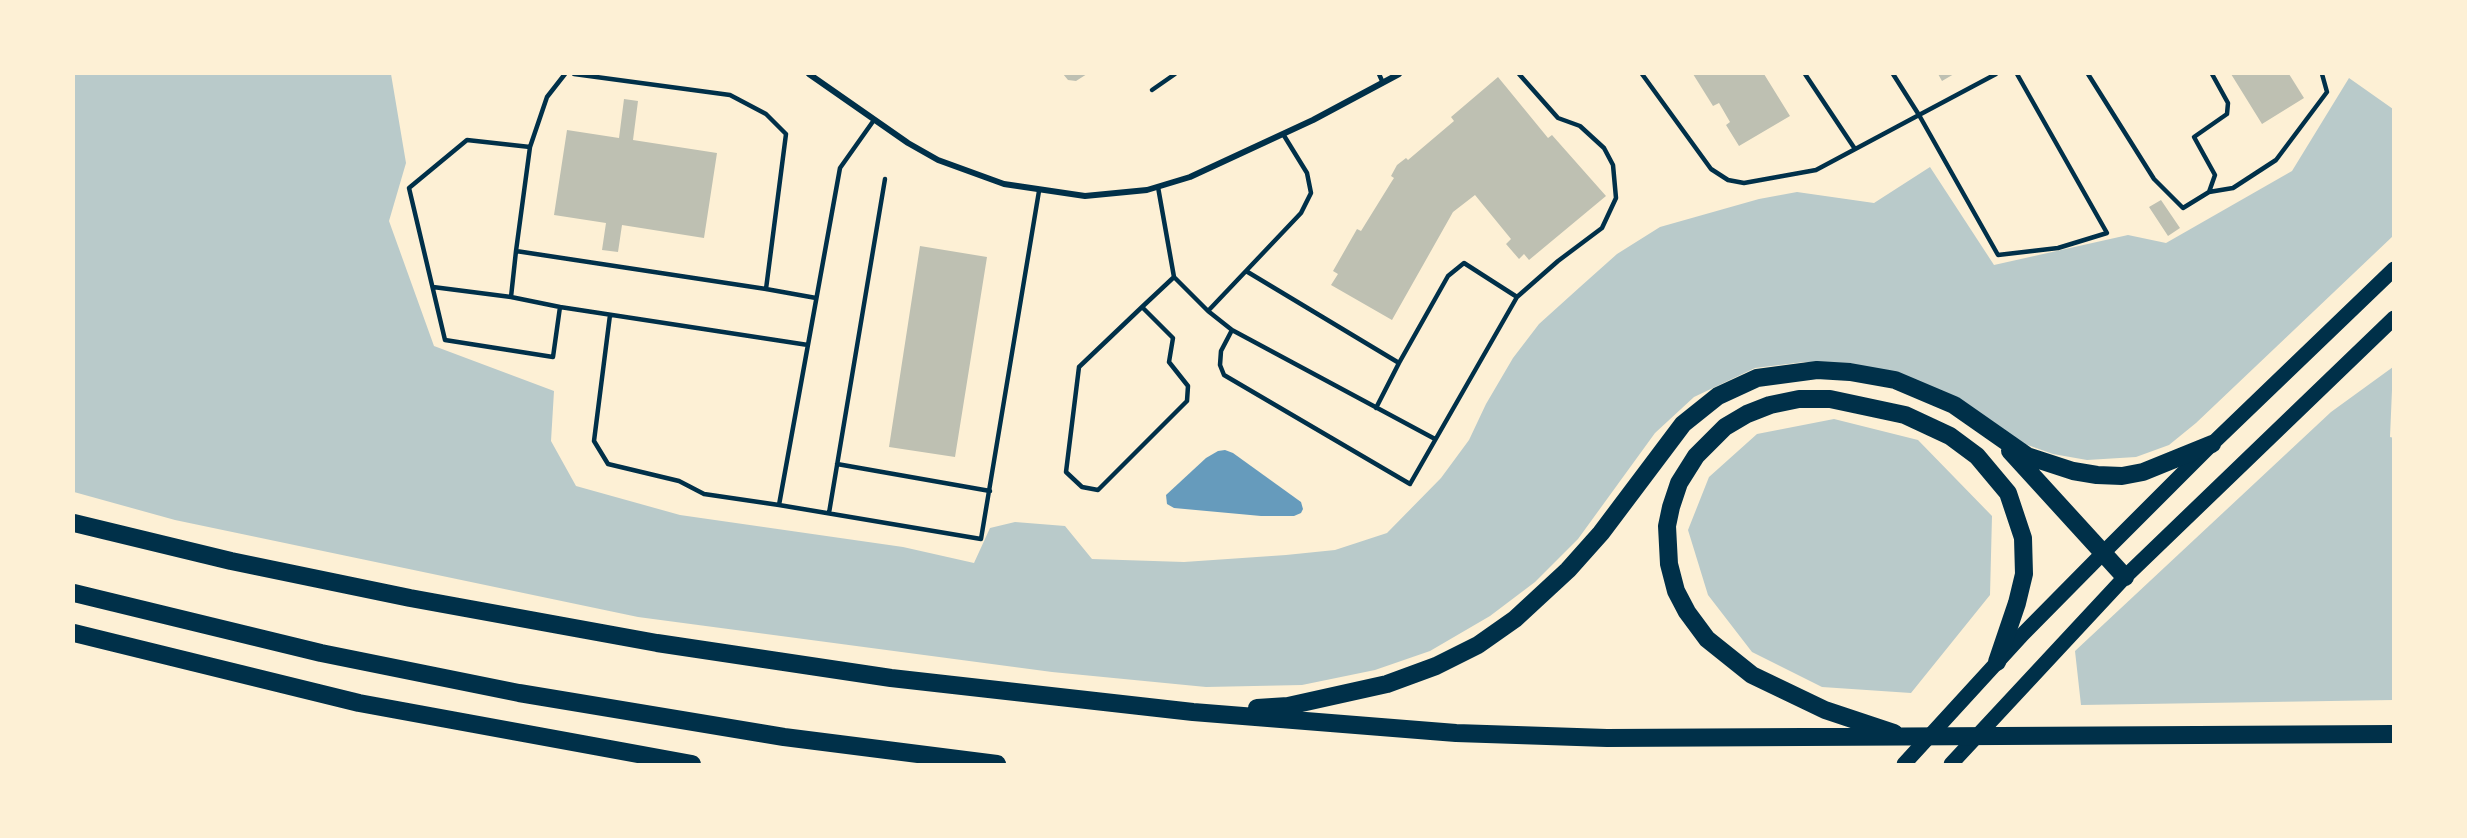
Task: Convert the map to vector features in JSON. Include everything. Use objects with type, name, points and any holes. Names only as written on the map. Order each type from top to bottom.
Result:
[{"type":"highway","points":[[1193,712],[1288,706],[1356,693],[1415,675],[1478,645],[1515,619],[1568,570],[1601,533],[1683,424],[1719,396],[1757,378],[1817,370],[1850,372],[1895,380],[1954,405],[2027,456],[2058,467],[2097,475],[2122,476],[2165,464],[2212,444]]},
{"type":"highway","points":[[1907,738],[1825,710],[1752,675],[1707,639],[1687,612],[1668,564],[1667,526],[1679,483],[1696,456],[1725,427],[1747,414],[1770,405],[1799,399],[1830,399],[1905,414],[1950,436],[1977,456],[2008,493],[2023,537],[2022,584],[1997,662]]},
{"type":"highway","points":[[1999,438],[2125,577]]},
{"type":"highway","points":[[74,523],[231,561],[410,598],[657,643],[903,679],[1193,712],[1516,736],[1721,740],[2394,734]]},
{"type":"highway","points":[[74,593],[321,653],[519,693],[784,737],[997,765]]},
{"type":"highway","points":[[74,633],[359,703],[692,765]]},
{"type":"main road","points":[[1904,765],[1997,662],[2104,552],[2212,444],[2394,269]]},
{"type":"main road","points":[[1952,765],[2125,577],[2394,318]]},
{"type":"street","points":[[809,74],[908,143],[938,160],[1004,184],[1085,196],[1120,194],[1158,187],[1190,177],[1283,134],[1399,74]]},
{"type":"lane","points":[[511,297],[530,147],[547,97],[565,74]]},
{"type":"lane","points":[[574,74],[730,95],[766,114],[786,134],[766,289]]},
{"type":"lane","points":[[1152,90],[1175,74]]},
{"type":"lane","points":[[1379,74],[1383,83]]},
{"type":"lane","points":[[1232,330],[1221,351],[1220,365],[1224,375],[1410,484],[1517,297],[1558,261],[1602,228],[1616,198],[1613,165],[1604,148],[1580,126],[1558,118],[1519,74]]},
{"type":"lane","points":[[1642,74],[1711,169],[1728,180],[1744,183],[1816,170],[1996,74]]},
{"type":"lane","points":[[1804,74],[1855,149]]},
{"type":"lane","points":[[1893,74],[1919,115],[1998,255],[2058,248],[2107,233],[2017,74]]},
{"type":"lane","points":[[2088,74],[2154,179],[2183,208],[2209,192],[2234,188],[2276,160],[2327,92],[2322,74]]},
{"type":"lane","points":[[2209,192],[2215,175],[2194,137],[2227,114],[2228,103],[2211,74]]},
{"type":"lane","points":[[779,505],[840,168],[874,120]]},
{"type":"lane","points":[[1208,311],[1301,213],[1311,193],[1307,173],[1283,134]]},
{"type":"lane","points":[[530,147],[467,140],[409,188],[445,340],[553,357],[560,307]]},
{"type":"lane","points":[[829,513],[885,179]]},
{"type":"lane","points":[[1158,187],[1174,277],[1208,311],[1232,330],[1435,439]]},
{"type":"lane","points":[[610,315],[594,441],[608,464],[679,481],[704,494],[981,539],[1039,191]]},
{"type":"lane","points":[[516,252],[816,298]]},
{"type":"lane","points":[[1376,408],[1448,276],[1464,263],[1517,297]]},
{"type":"lane","points":[[1246,271],[1399,363]]},
{"type":"lane","points":[[1142,307],[1173,338],[1169,362],[1188,386],[1187,401],[1098,490],[1082,487],[1066,472],[1079,367],[1142,307],[1174,277]]},
{"type":"lane","points":[[433,287],[511,297],[560,307],[808,345]]},
{"type":"lane","points":[[837,464],[990,490]]},
{"type":"shaded area","points":[[74,74],[391,74],[406,163],[389,221],[434,346],[554,391],[551,441],[576,486],[680,515],[903,547],[974,563],[990,528],[1015,522],[1065,526],[1092,559],[1184,562],[1335,550],[1387,533],[1441,478],[1469,440],[1486,404],[1513,358],[1539,324],[1580,287],[1617,254],[1660,227],[1759,199],[1797,192],[1874,203],[1930,167],[1994,265],[2128,235],[2166,243],[2292,171],[2349,78],[2393,109],[2393,236],[2196,423],[2169,445],[2136,457],[2087,460],[2053,454],[2022,443],[1855,365],[1804,362],[1755,368],[1694,397],[1655,433],[1578,539],[1535,582],[1490,616],[1430,651],[1375,670],[1302,685],[1206,687],[1052,672],[638,617],[175,520],[74,492]]},
{"type":"shaded area","points":[[2393,367],[2390,437],[2394,438],[2393,700],[2081,705],[2075,651],[2331,412]]},
{"type":"shaded area","points":[[1834,419],[1918,440],[1992,516],[1990,595],[1911,693],[1822,687],[1752,652],[1708,595],[1688,530],[1709,477],[1757,434]]},
{"type":"water","points":[[1225,450],[1233,453],[1301,502],[1303,509],[1301,513],[1294,516],[1261,516],[1174,508],[1167,504],[1166,495],[1206,458]]},
{"type":"building","points":[[1063,74],[1087,74],[1076,81],[1068,80]]},
{"type":"building","points":[[1693,74],[1764,74],[1790,116],[1739,146],[1726,125],[1730,122],[1719,103],[1713,106]]},
{"type":"building","points":[[1938,74],[1954,74],[1942,81]]},
{"type":"building","points":[[2231,74],[2289,74],[2304,98],[2262,124]]},
{"type":"building","points":[[1498,77],[1548,138],[1552,135],[1606,196],[1529,260],[1524,254],[1519,259],[1506,244],[1511,239],[1475,195],[1453,212],[1392,320],[1331,285],[1338,274],[1333,271],[1357,229],[1361,231],[1394,178],[1391,176],[1397,165],[1406,158],[1408,160],[1454,121],[1451,117]]},
{"type":"building","points":[[624,99],[638,101],[633,140],[717,153],[704,238],[622,225],[618,252],[602,250],[606,223],[554,215],[567,130],[619,138]]},
{"type":"building","points":[[2161,200],[2180,228],[2168,236],[2149,207]]},
{"type":"building","points":[[920,246],[987,257],[955,457],[889,447]]}]
